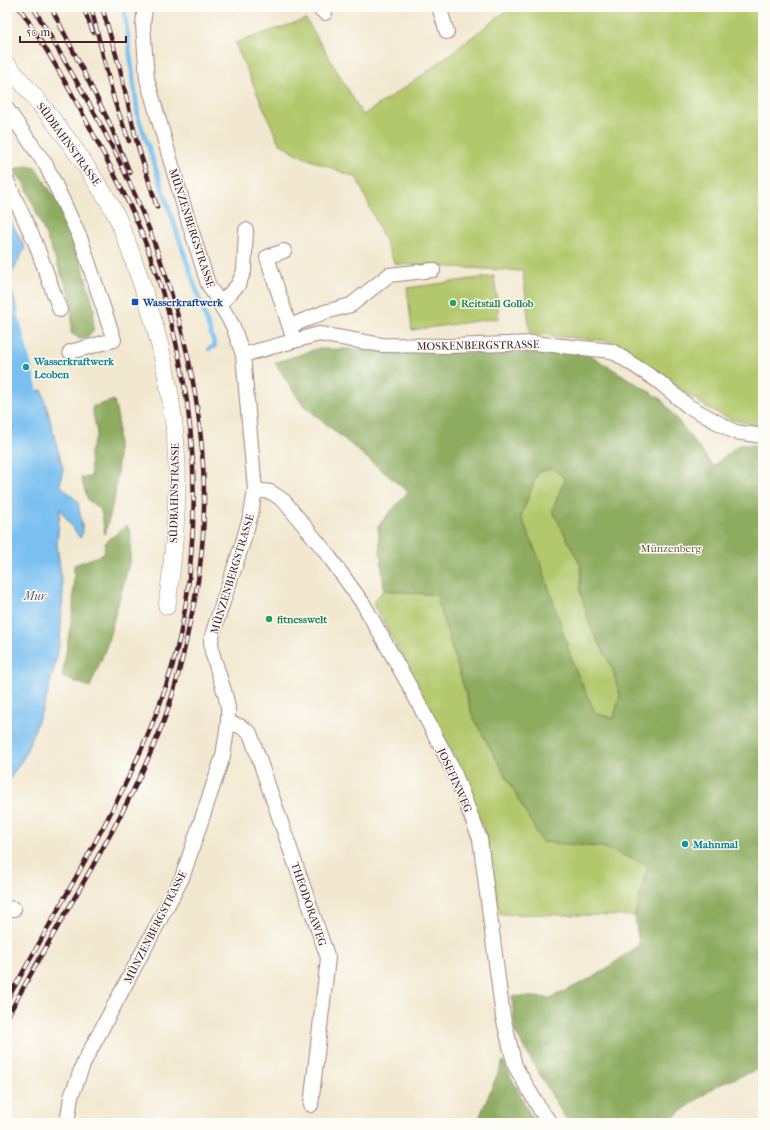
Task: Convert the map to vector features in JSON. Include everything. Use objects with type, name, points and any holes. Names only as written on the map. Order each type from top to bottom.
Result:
[{"type":"main road","name":"SÜDBAHNSTRASSE","points":[[7,65],[28,89],[78,153],[114,211],[147,298],[167,378],[174,432],[176,468],[175,528],[167,606]]},
{"type":"street","name":"MÜNZENBERGSTRASSE","points":[[67,1123],[71,1097],[84,1062],[182,878],[223,756],[228,723],[228,707],[212,652],[211,641],[251,514],[255,490],[243,355],[233,326],[208,284],[147,79],[143,25],[145,7]]},
{"type":"street","points":[[439,7],[447,32]]},
{"type":"street","points":[[7,109],[46,165],[81,240],[114,340],[73,350]]},
{"type":"street","points":[[9,186],[35,242],[60,310]]},
{"type":"street","points":[[220,304],[238,285],[244,271],[246,230]]},
{"type":"street","points":[[284,251],[267,257],[294,340]]},
{"type":"street","points":[[290,326],[325,312],[351,304],[389,274],[433,270]]},
{"type":"street","name":"MOSKENBERGSTRASSE","points":[[243,355],[319,334],[382,345],[448,346],[533,343],[612,351],[658,381],[688,406],[735,432],[763,436]]},
{"type":"street","name":"JOSEFINWEG","points":[[255,490],[271,492],[284,502],[325,551],[364,605],[454,772],[480,839],[503,1017],[515,1066],[542,1111],[551,1123]]},
{"type":"street","name":"THEODORAWEG","points":[[228,723],[240,726],[250,733],[328,958],[311,1105]]},
{"type":"green space","points":[[511,7],[763,7],[763,426],[730,419],[708,408],[608,341],[530,334],[523,271],[395,264],[357,178],[303,157],[279,143],[235,43],[306,19],[363,115],[420,77]]},
{"type":"green space","points":[[27,166],[36,168],[61,208],[81,261],[94,309],[93,331],[85,339],[80,339],[71,333],[71,298],[25,184],[14,169]]},
{"type":"green space","name":"Reitstall Gollob","points":[[494,276],[499,318],[412,330],[407,288]]},
{"type":"green space","name":"Münzenberg","points":[[316,349],[387,349],[467,353],[587,353],[661,399],[713,466],[739,445],[763,445],[763,1067],[716,1086],[665,1123],[568,1123],[515,1032],[512,996],[550,998],[596,976],[639,945],[635,916],[648,865],[602,847],[542,842],[473,717],[436,595],[384,590],[378,526],[408,492],[302,404],[275,363]],"holes":[[[553,468],[565,479],[552,510],[581,566],[580,590],[590,626],[612,667],[620,695],[614,718],[596,714],[574,667],[541,564],[521,516],[538,472]]]},
{"type":"green space","points":[[114,400],[118,419],[118,463],[115,495],[105,534],[101,510],[88,500],[81,478],[91,477],[90,452],[97,434],[92,407]]},
{"type":"green space","points":[[553,468],[565,479],[552,510],[581,566],[580,590],[590,626],[612,667],[620,695],[614,718],[596,714],[574,667],[541,564],[521,516],[538,472]]},
{"type":"green space","points":[[127,525],[131,535],[130,560],[106,648],[90,687],[62,677],[73,611],[74,565],[104,554],[105,543]]},
{"type":"green space","points":[[384,590],[436,595],[473,717],[542,842],[602,847],[648,865],[635,916],[500,914],[486,836],[459,765],[373,602]]},
{"type":"green space","points":[[503,1061],[534,1123],[477,1123]]},
{"type":"water","points":[[7,214],[25,248],[11,275],[11,289],[18,312],[7,314]]},
{"type":"water","name":"Mur","points":[[42,390],[63,469],[60,485],[78,502],[83,532],[80,538],[60,509],[57,545],[63,591],[60,642],[47,697],[24,757],[7,783],[7,431],[13,429],[7,408],[7,398]]},
{"type":"waterway","points":[[124,7],[138,116],[215,346],[209,349]]},
{"type":"waterway","name":"Mur","points":[[7,322],[34,429]]},
{"type":"railway","points":[[7,1000],[117,800],[159,707],[172,668],[186,604],[190,572],[193,514],[193,472],[185,390],[167,308],[155,268],[136,219],[116,177],[62,76],[19,7]]},
{"type":"railway","points":[[7,1018],[107,841],[143,770],[159,733],[177,681],[196,593],[203,535],[204,491],[202,448],[197,404],[179,319],[166,277],[151,235],[124,170],[87,99],[33,7]]},
{"type":"railway","points":[[51,7],[109,122],[130,173]]},
{"type":"railway","points":[[83,7],[93,32]]},
{"type":"railway","points":[[91,7],[114,100],[129,141]]},
{"type":"railway","points":[[102,7],[119,65],[137,143],[157,207]]},
{"type":"place","name":"Wasserkraftwerk","points":[[135,302]]},
{"type":"place","name":"Reitstall Gollob","points":[[453,303]]},
{"type":"place","name":"Wasserkraftwerk Leoben","points":[[26,367]]},
{"type":"place","name":"fitnesswelt","points":[[269,619]]},
{"type":"place","name":"Mahnmal","points":[[685,844]]}]
